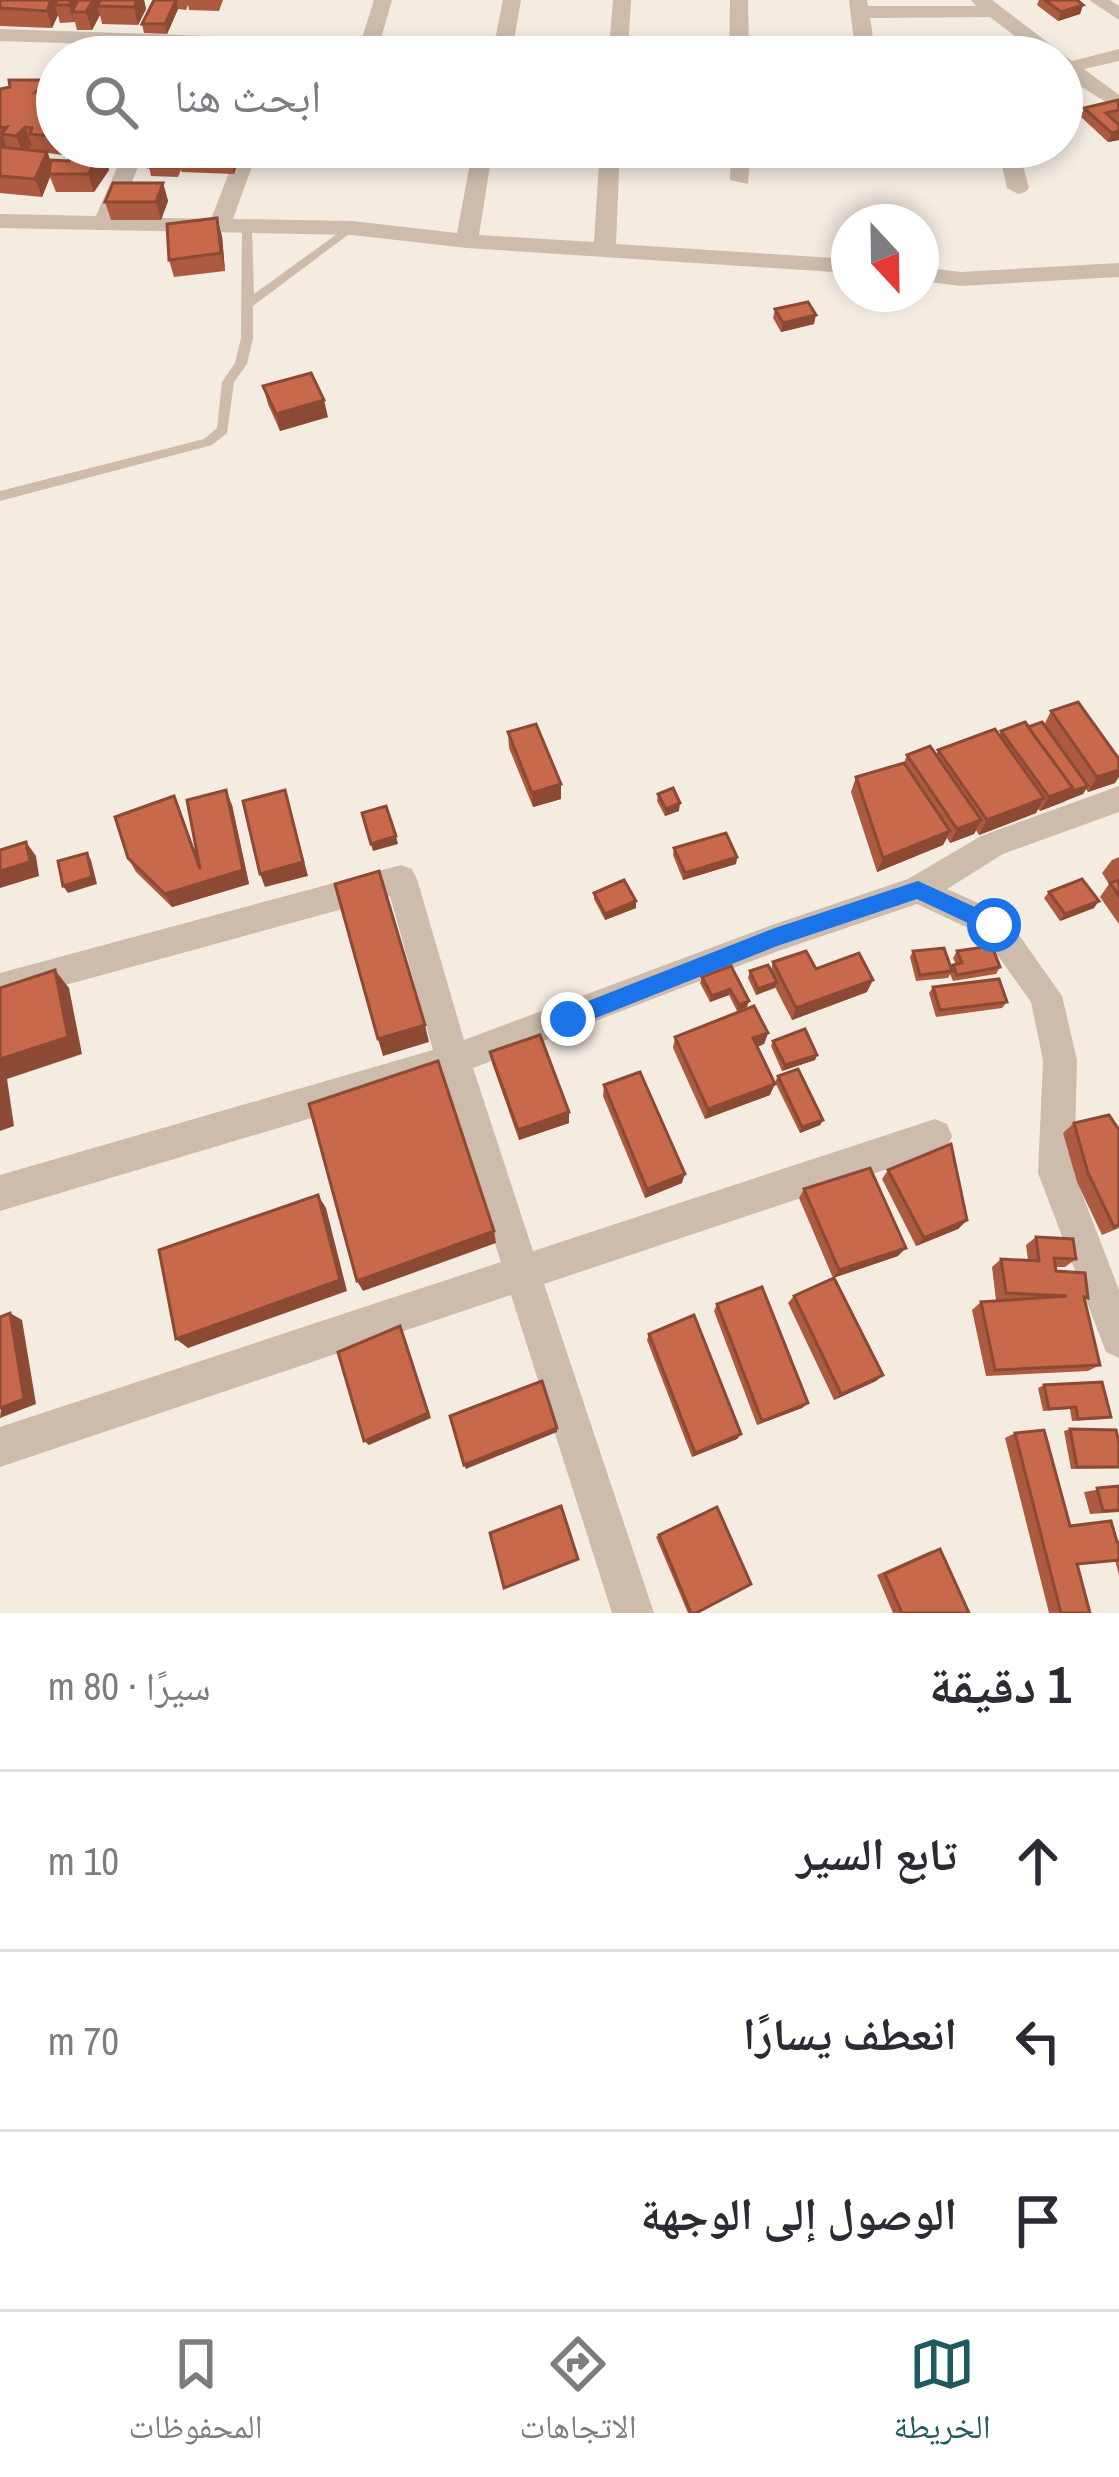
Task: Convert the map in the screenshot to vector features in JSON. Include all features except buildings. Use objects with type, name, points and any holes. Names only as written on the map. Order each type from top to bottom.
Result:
[{"type":"street","points":[[372,36],[383,0]]},
{"type":"street","points":[[505,36],[512,0]]},
{"type":"street","points":[[619,36],[622,0]]},
{"type":"street","points":[[739,0],[740,36]]},
{"type":"street","points":[[1098,0],[1119,14]]},
{"type":"street","points":[[863,36],[859,6],[987,6],[1025,36]]},
{"type":"street","points":[[0,35],[36,38]]},
{"type":"street","points":[[1083,61],[1119,55]]},
{"type":"street","points":[[1083,79],[1119,104]]},
{"type":"street","points":[[103,226],[127,168]]},
{"type":"street","points":[[219,227],[241,168]]},
{"type":"street","points":[[467,241],[479,168]]},
{"type":"street","points":[[605,250],[609,168]]},
{"type":"street","points":[[741,168],[741,180]]},
{"type":"street","points":[[1013,168],[1018,188]]},
{"type":"street","points":[[0,220],[103,226],[352,228],[467,241],[831,265]]},
{"type":"street","points":[[939,276],[1119,270]]},
{"type":"street","points":[[0,1193],[453,1060],[775,938],[918,890],[992,844],[1119,799]]},
{"type":"street","points":[[0,988],[401,879],[521,1276],[633,1613]]},
{"type":"street","points":[[918,890],[994,925],[1046,997],[1060,1060],[1056,1173],[1105,1258],[1119,1339]]},
{"type":"street","points":[[0,1447],[934,1136]]},
{"type":"lane","points":[[247,228],[248,304],[352,228]]},
{"type":"lane","points":[[0,496],[208,442],[223,430],[228,382],[242,364],[247,338],[247,228]]},
{"type":"route","points":[[568,1019],[775,938],[918,890],[994,925]]}]
